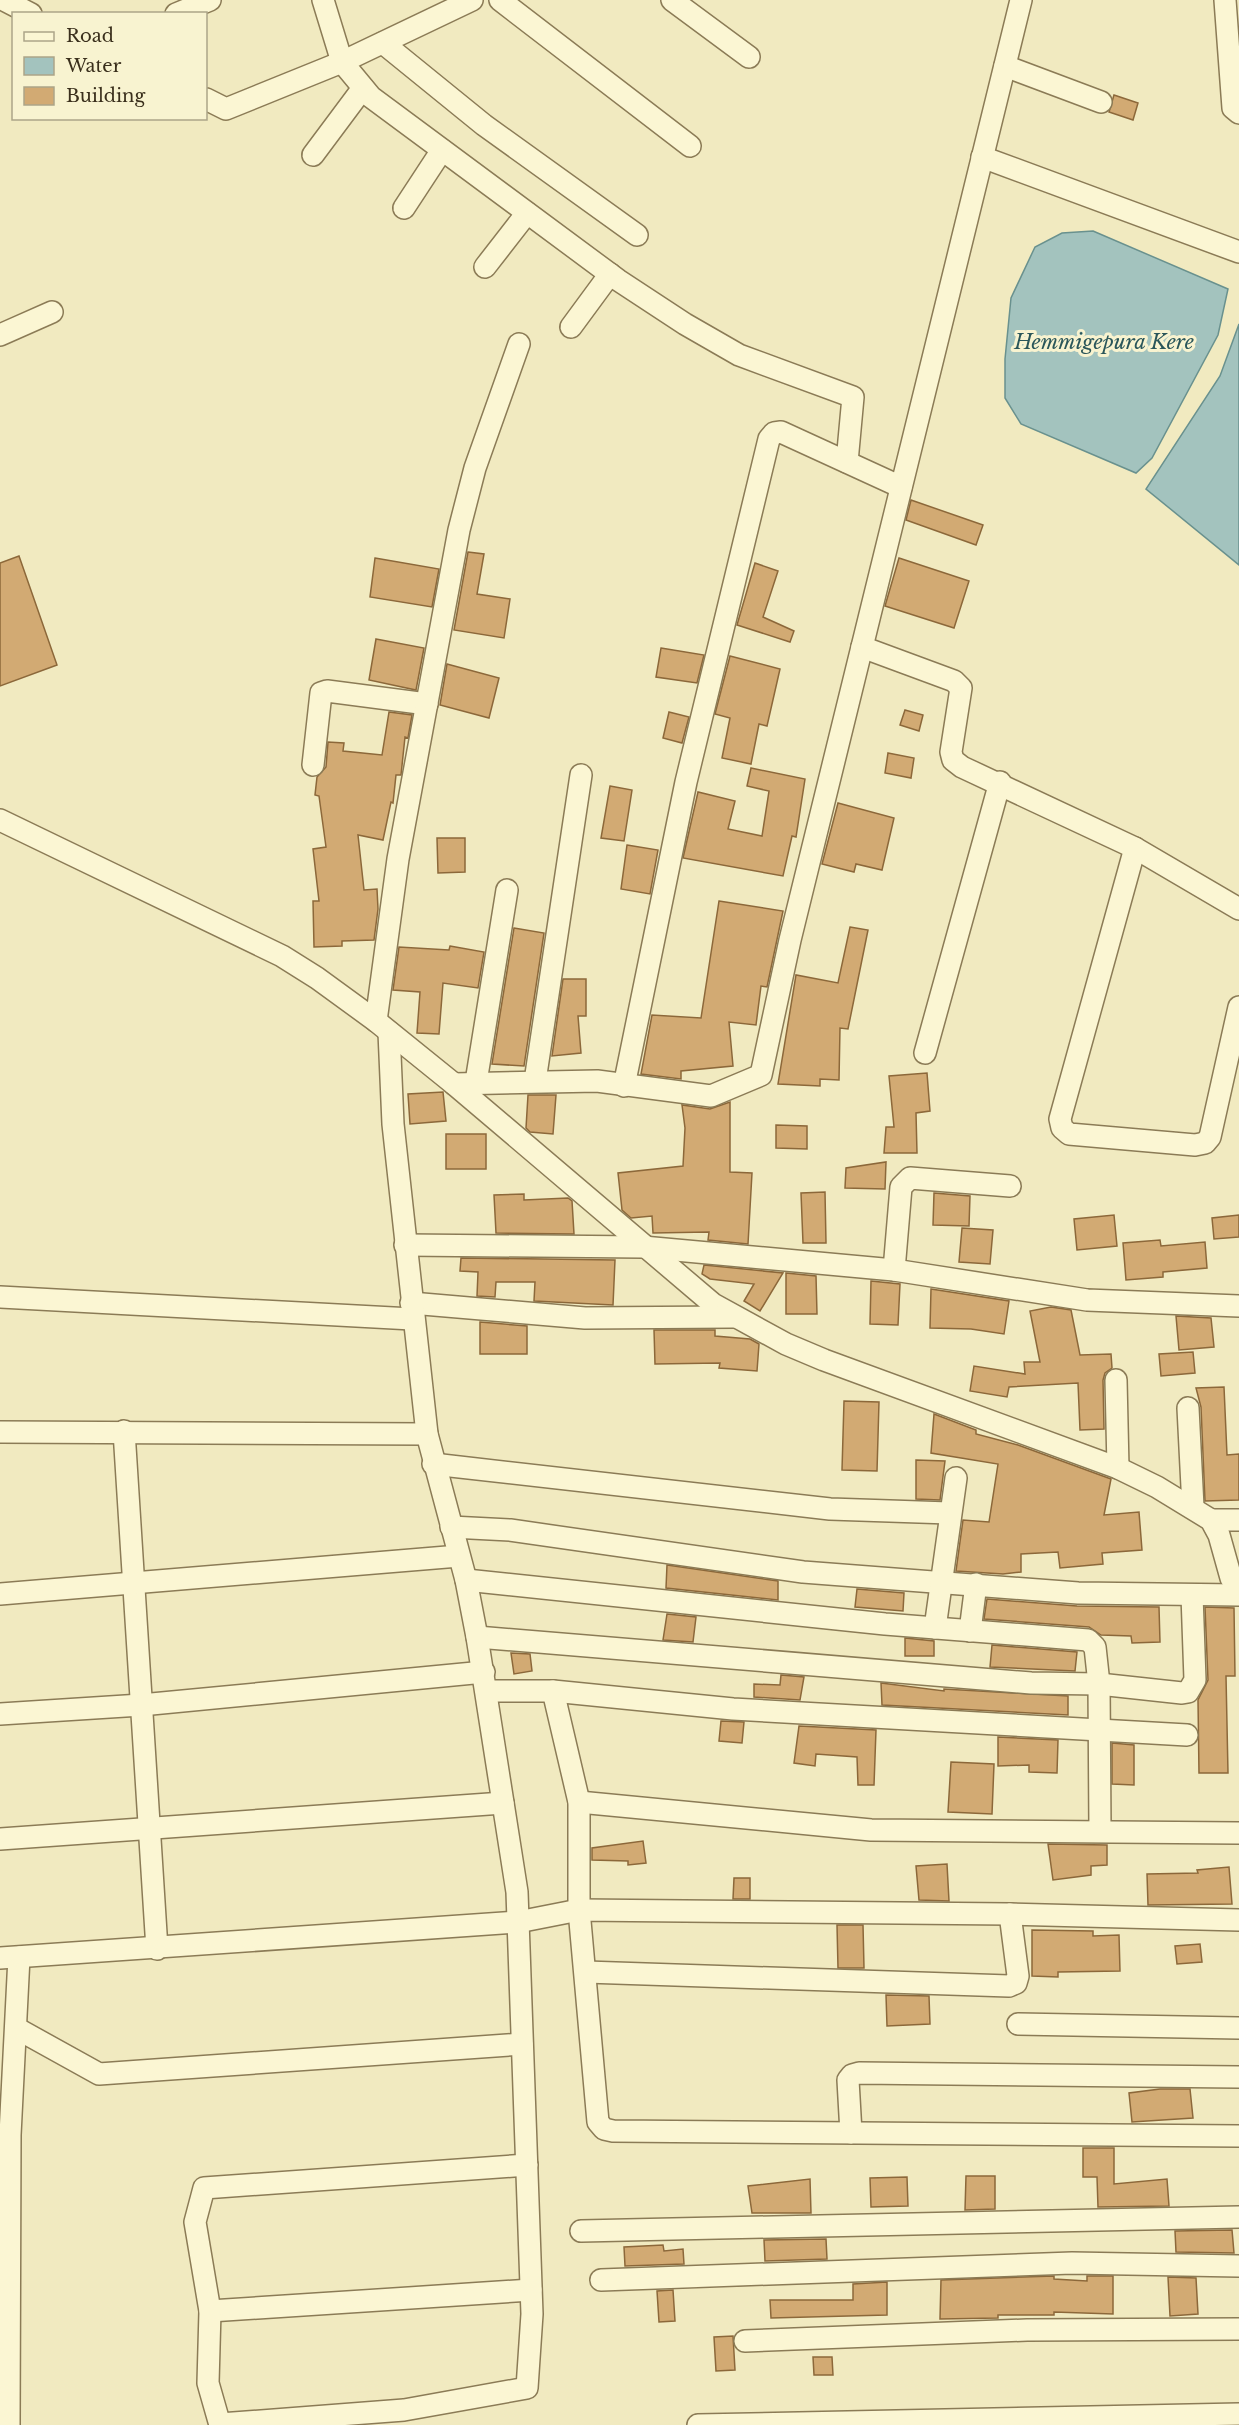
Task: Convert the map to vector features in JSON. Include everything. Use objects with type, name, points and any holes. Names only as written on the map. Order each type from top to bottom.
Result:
[{"type":"street","points":[[4,0],[27,12]]},
{"type":"street","points":[[181,12],[210,0]]},
{"type":"street","points":[[323,0],[342,62],[371,97],[610,274],[685,324],[739,355],[853,397],[847,462]]},
{"type":"street","points":[[207,100],[226,109],[342,62],[472,0]]},
{"type":"street","points":[[500,0],[690,146]]},
{"type":"street","points":[[672,0],[749,57]]},
{"type":"street","points":[[454,1084],[597,1081],[711,1096],[761,1075],[790,940],[1021,0]]},
{"type":"street","points":[[1225,0],[1233,25],[1233,108],[1239,113]]},
{"type":"street","points":[[382,43],[484,125],[637,235]]},
{"type":"street","points":[[1005,66],[1101,102]]},
{"type":"street","points":[[313,155],[363,88]]},
{"type":"street","points":[[404,208],[442,150]]},
{"type":"street","points":[[982,157],[1239,252]]},
{"type":"street","points":[[485,267],[527,213]]},
{"type":"street","points":[[571,327],[610,274]]},
{"type":"street","points":[[0,335],[52,312]]},
{"type":"street","points":[[519,344],[475,468],[459,530],[398,859],[382,1027],[411,1311],[427,1434],[433,1464],[466,1580],[486,1682],[517,1892],[527,2165],[531,2290],[527,2388],[404,2410],[220,2424],[208,2383],[210,2311],[195,2222],[204,2188],[527,2165]]},
{"type":"street","points":[[624,1086],[686,782],[769,439],[774,433],[781,432],[901,487]]},
{"type":"street","points":[[862,647],[954,681],[961,688],[951,753],[953,760],[1135,848],[1239,909]]},
{"type":"street","points":[[313,765],[321,693],[427,704]]},
{"type":"street","points":[[536,1081],[581,775]]},
{"type":"street","points":[[925,1053],[1000,782]]},
{"type":"street","points":[[0,820],[282,956],[317,978],[454,1084],[643,1247],[733,1317],[824,1360],[1118,1468],[1193,1507],[1211,1520],[1219,1534],[1231,1578],[1239,1593],[1192,1595],[1078,1593],[804,1572],[520,1531],[451,1527]]},
{"type":"street","points":[[1135,848],[1060,1119],[1062,1128],[1069,1134],[1195,1145],[1205,1143],[1210,1137],[1229,1090],[1239,1007]]},
{"type":"street","points":[[476,1082],[507,890]]},
{"type":"street","points":[[894,1270],[901,1186],[910,1178],[1010,1186]]},
{"type":"street","points":[[405,1245],[643,1247],[894,1270],[1052,1297],[1239,1306]]},
{"type":"street","points":[[0,1297],[256,1312],[411,1311],[585,1318],[733,1317]]},
{"type":"street","points":[[1116,1380],[1118,1468]]},
{"type":"street","points":[[1188,1408],[1193,1507]]},
{"type":"street","points":[[124,1431],[157,1948]]},
{"type":"street","points":[[0,1432],[427,1434]]},
{"type":"street","points":[[433,1464],[830,1509],[949,1513]]},
{"type":"street","points":[[936,1628],[949,1513],[956,1478]]},
{"type":"street","points":[[1211,1520],[1239,1520]]},
{"type":"street","points":[[0,1594],[459,1556]]},
{"type":"street","points":[[466,1580],[677,1604],[1088,1640],[1095,1647],[1099,1684],[1100,1831]]},
{"type":"street","points":[[970,1631],[976,1584]]},
{"type":"street","points":[[477,1637],[1031,1683],[1099,1684],[1188,1692],[1195,1680],[1192,1595]]},
{"type":"street","points":[[0,1714],[486,1682],[733,1709],[1187,1736]]},
{"type":"street","points":[[553,1691],[579,1802],[579,1910],[598,2122],[604,2129],[1239,2136]]},
{"type":"street","points":[[579,1802],[871,1830],[1239,1833]]},
{"type":"street","points":[[0,1839],[503,1803]]},
{"type":"street","points":[[9,2425],[10,2135],[16,2028],[10,1958],[518,1922],[579,1910],[1010,1914],[1239,1920]]},
{"type":"street","points":[[586,1972],[1009,1986],[1016,1983],[1018,1976],[1010,1914]]},
{"type":"street","points":[[1018,2024],[1239,2028]]},
{"type":"street","points":[[16,2028],[99,2074],[522,2044]]},
{"type":"street","points":[[850,2133],[848,2080],[852,2075],[859,2073],[1239,2078]]},
{"type":"street","points":[[581,2231],[1239,2217]]},
{"type":"street","points":[[601,2280],[1071,2263],[1239,2266]]},
{"type":"street","points":[[210,2311],[531,2290]]},
{"type":"street","points":[[745,2341],[1027,2330],[1239,2329]]},
{"type":"street","points":[[698,2425],[1120,2422],[1239,2414]]},
{"type":"water","name":"Hemmigepura Kere","points":[[1093,231],[1228,289],[1218,335],[1152,458],[1136,473],[1021,424],[1005,398],[1005,359],[1011,298],[1035,247],[1062,233]]},
{"type":"water","name":"Hemmigepura Kere","points":[[1239,324],[1239,565],[1146,489],[1220,376]]},
{"type":"building","points":[[1114,95],[1138,103],[1133,120],[1109,112]]},
{"type":"building","points":[[911,500],[983,525],[976,545],[906,520]]},
{"type":"building","points":[[468,552],[484,554],[477,594],[510,599],[504,638],[454,630]]},
{"type":"building","points":[[19,556],[57,665],[0,686],[0,563]]},
{"type":"building","points":[[375,558],[439,569],[432,607],[370,597]]},
{"type":"building","points":[[899,558],[969,581],[954,628],[885,606]]},
{"type":"building","points":[[755,563],[778,571],[763,617],[794,631],[790,642],[737,625]]},
{"type":"building","points":[[376,639],[424,648],[416,690],[369,680]]},
{"type":"building","points":[[661,648],[704,655],[697,683],[656,677]]},
{"type":"building","points":[[730,656],[780,669],[767,726],[759,724],[751,764],[722,758],[730,718],[715,714]]},
{"type":"building","points":[[447,664],[499,678],[489,718],[440,705]]},
{"type":"building","points":[[905,710],[923,715],[919,731],[900,725]]},
{"type":"building","points":[[389,712],[412,715],[408,738],[405,737],[401,775],[396,775],[393,803],[391,802],[383,840],[358,835],[364,890],[377,889],[378,909],[374,940],[342,941],[342,946],[314,947],[313,901],[319,901],[313,849],[326,847],[319,796],[315,795],[317,777],[326,767],[328,742],[344,743],[343,751],[382,755]]},
{"type":"building","points":[[669,712],[689,717],[682,743],[663,738]]},
{"type":"building","points":[[888,753],[914,758],[911,778],[885,773]]},
{"type":"building","points":[[751,768],[805,779],[796,837],[792,836],[783,876],[683,858],[698,792],[735,801],[728,829],[762,836],[769,791],[747,786]]},
{"type":"building","points":[[610,786],[632,790],[624,841],[601,838]]},
{"type":"building","points":[[838,803],[894,818],[882,870],[856,864],[854,872],[822,864]]},
{"type":"building","points":[[437,838],[465,838],[465,872],[438,873]]},
{"type":"building","points":[[627,845],[658,850],[650,894],[621,889]]},
{"type":"building","points":[[719,901],[783,911],[767,987],[761,986],[756,1025],[729,1022],[733,1066],[681,1071],[681,1079],[641,1074],[652,1015],[701,1018]]},
{"type":"building","points":[[850,927],[868,930],[848,1029],[840,1028],[839,1080],[820,1079],[820,1086],[778,1084],[796,975],[838,983]]},
{"type":"building","points":[[514,928],[544,933],[524,1066],[492,1064]]},
{"type":"building","points":[[450,946],[484,952],[478,988],[443,983],[439,1034],[417,1033],[420,992],[393,990],[399,947],[449,950]]},
{"type":"building","points":[[563,979],[586,979],[586,1016],[578,1016],[581,1053],[552,1056]]},
{"type":"building","points":[[927,1073],[930,1111],[916,1113],[917,1153],[884,1153],[886,1127],[894,1127],[889,1076]]},
{"type":"building","points":[[443,1092],[446,1121],[410,1124],[408,1094]]},
{"type":"building","points":[[528,1095],[556,1095],[553,1134],[530,1132],[526,1128]]},
{"type":"building","points":[[730,1102],[730,1172],[752,1173],[748,1244],[708,1240],[709,1232],[653,1233],[652,1216],[631,1218],[622,1210],[618,1173],[683,1166],[685,1128],[682,1105],[710,1109]]},
{"type":"building","points":[[776,1125],[807,1126],[807,1149],[776,1148]]},
{"type":"building","points":[[446,1134],[486,1134],[486,1169],[446,1169]]},
{"type":"building","points":[[886,1162],[885,1189],[845,1188],[846,1168]]},
{"type":"building","points":[[825,1192],[826,1243],[803,1243],[801,1193]]},
{"type":"building","points":[[934,1193],[970,1196],[969,1226],[933,1225]]},
{"type":"building","points":[[524,1194],[524,1200],[568,1198],[572,1201],[574,1234],[496,1233],[494,1195]]},
{"type":"building","points":[[1114,1215],[1117,1246],[1077,1250],[1074,1219]]},
{"type":"building","points":[[1239,1215],[1239,1237],[1214,1239],[1212,1218]]},
{"type":"building","points":[[962,1228],[993,1230],[990,1264],[959,1262]]},
{"type":"building","points":[[1160,1240],[1161,1246],[1205,1242],[1207,1268],[1163,1272],[1163,1277],[1126,1280],[1123,1243]]},
{"type":"building","points":[[461,1258],[615,1260],[613,1305],[534,1301],[535,1282],[496,1282],[495,1297],[477,1296],[478,1272],[460,1271]]},
{"type":"building","points":[[704,1265],[783,1273],[760,1311],[744,1301],[754,1284],[710,1279],[702,1274]]},
{"type":"building","points":[[786,1273],[816,1276],[817,1314],[786,1314]]},
{"type":"building","points":[[871,1281],[900,1284],[898,1325],[870,1324]]},
{"type":"building","points":[[931,1289],[1009,1301],[1004,1334],[971,1329],[930,1328]]},
{"type":"building","points":[[1051,1307],[1071,1310],[1080,1355],[1111,1354],[1112,1368],[1105,1373],[1103,1380],[1104,1429],[1080,1430],[1078,1383],[1009,1387],[1007,1397],[970,1391],[974,1366],[1025,1374],[1024,1362],[1040,1362],[1030,1311]]},
{"type":"building","points":[[1176,1316],[1211,1318],[1214,1347],[1179,1350]]},
{"type":"building","points":[[480,1322],[527,1326],[527,1354],[480,1354]]},
{"type":"building","points":[[654,1330],[715,1330],[715,1336],[750,1339],[759,1344],[757,1371],[719,1368],[720,1363],[655,1364]]},
{"type":"building","points":[[1193,1352],[1195,1373],[1161,1376],[1159,1354]]},
{"type":"building","points":[[1224,1387],[1227,1455],[1239,1454],[1239,1500],[1205,1501],[1201,1407],[1196,1388]]},
{"type":"building","points":[[844,1401],[879,1402],[877,1471],[842,1470]]},
{"type":"building","points":[[934,1414],[976,1430],[976,1434],[1018,1445],[1111,1479],[1104,1515],[1139,1512],[1142,1550],[1102,1553],[1103,1564],[1060,1568],[1058,1552],[1021,1554],[1021,1572],[1003,1574],[956,1571],[963,1520],[989,1522],[998,1464],[931,1453]]},
{"type":"building","points":[[916,1460],[945,1461],[940,1500],[916,1499]]},
{"type":"building","points":[[667,1565],[778,1581],[778,1600],[666,1588]]},
{"type":"building","points":[[857,1589],[904,1593],[903,1611],[855,1607]]},
{"type":"building","points":[[987,1599],[1077,1606],[1159,1607],[1160,1642],[1132,1643],[1131,1636],[1101,1635],[1089,1627],[984,1619]]},
{"type":"building","points":[[1205,1607],[1234,1608],[1235,1676],[1226,1676],[1228,1773],[1199,1773],[1198,1700],[1208,1680]]},
{"type":"building","points":[[667,1614],[696,1617],[693,1642],[663,1640]]},
{"type":"building","points":[[905,1638],[934,1641],[934,1656],[905,1656]]},
{"type":"building","points":[[992,1645],[1077,1652],[1075,1671],[990,1667]]},
{"type":"building","points":[[511,1653],[530,1654],[532,1671],[514,1674]]},
{"type":"building","points":[[781,1675],[804,1677],[800,1700],[754,1697],[754,1684],[780,1685]]},
{"type":"building","points":[[881,1683],[944,1691],[944,1689],[1068,1696],[1068,1715],[882,1705]]},
{"type":"building","points":[[721,1721],[744,1722],[742,1743],[719,1741]]},
{"type":"building","points":[[799,1726],[876,1730],[874,1785],[858,1785],[857,1757],[816,1754],[815,1766],[794,1763]]},
{"type":"building","points":[[998,1737],[1058,1740],[1057,1773],[1029,1772],[1029,1765],[998,1766]]},
{"type":"building","points":[[1112,1743],[1134,1745],[1134,1785],[1112,1784]]},
{"type":"building","points":[[951,1762],[994,1764],[992,1814],[948,1812]]},
{"type":"building","points":[[643,1841],[646,1863],[628,1865],[628,1861],[592,1860],[592,1848]]},
{"type":"building","points":[[1048,1844],[1107,1845],[1107,1865],[1091,1866],[1091,1875],[1053,1880]]},
{"type":"building","points":[[947,1864],[949,1901],[919,1900],[916,1866]]},
{"type":"building","points":[[1229,1867],[1232,1904],[1148,1905],[1147,1874],[1198,1873],[1197,1870]]},
{"type":"building","points":[[734,1878],[750,1878],[750,1899],[733,1899]]},
{"type":"building","points":[[837,1925],[863,1925],[864,1968],[838,1968]]},
{"type":"building","points":[[1032,1930],[1093,1931],[1093,1936],[1119,1935],[1120,1971],[1058,1972],[1058,1977],[1032,1976]]},
{"type":"building","points":[[1200,1944],[1202,1962],[1177,1964],[1175,1946]]},
{"type":"building","points":[[886,1995],[929,1996],[930,2024],[887,2026]]},
{"type":"building","points":[[1160,2089],[1190,2089],[1193,2118],[1132,2122],[1129,2093]]},
{"type":"building","points":[[1083,2148],[1114,2148],[1114,2184],[1167,2179],[1169,2206],[1098,2207],[1097,2177],[1083,2177]]},
{"type":"building","points":[[966,2176],[995,2176],[995,2209],[965,2210]]},
{"type":"building","points":[[907,2177],[908,2206],[871,2207],[870,2178]]},
{"type":"building","points":[[810,2179],[811,2213],[752,2213],[748,2186]]},
{"type":"building","points":[[1232,2230],[1234,2253],[1176,2252],[1175,2231]]},
{"type":"building","points":[[826,2239],[827,2259],[765,2261],[764,2240]]},
{"type":"building","points":[[663,2245],[664,2251],[683,2249],[684,2264],[625,2266],[624,2247]]},
{"type":"building","points":[[1054,2276],[1054,2279],[1087,2281],[1087,2276],[1113,2276],[1113,2314],[1054,2312],[1054,2315],[998,2315],[998,2318],[940,2319],[941,2280]]},
{"type":"building","points":[[1168,2277],[1196,2278],[1198,2314],[1170,2316]]},
{"type":"building","points":[[887,2282],[887,2315],[771,2318],[770,2300],[853,2300],[853,2284]]},
{"type":"building","points":[[673,2290],[675,2321],[659,2322],[657,2291]]},
{"type":"building","points":[[733,2336],[735,2370],[716,2371],[714,2337]]},
{"type":"building","points":[[813,2357],[832,2357],[833,2375],[814,2375]]}]
